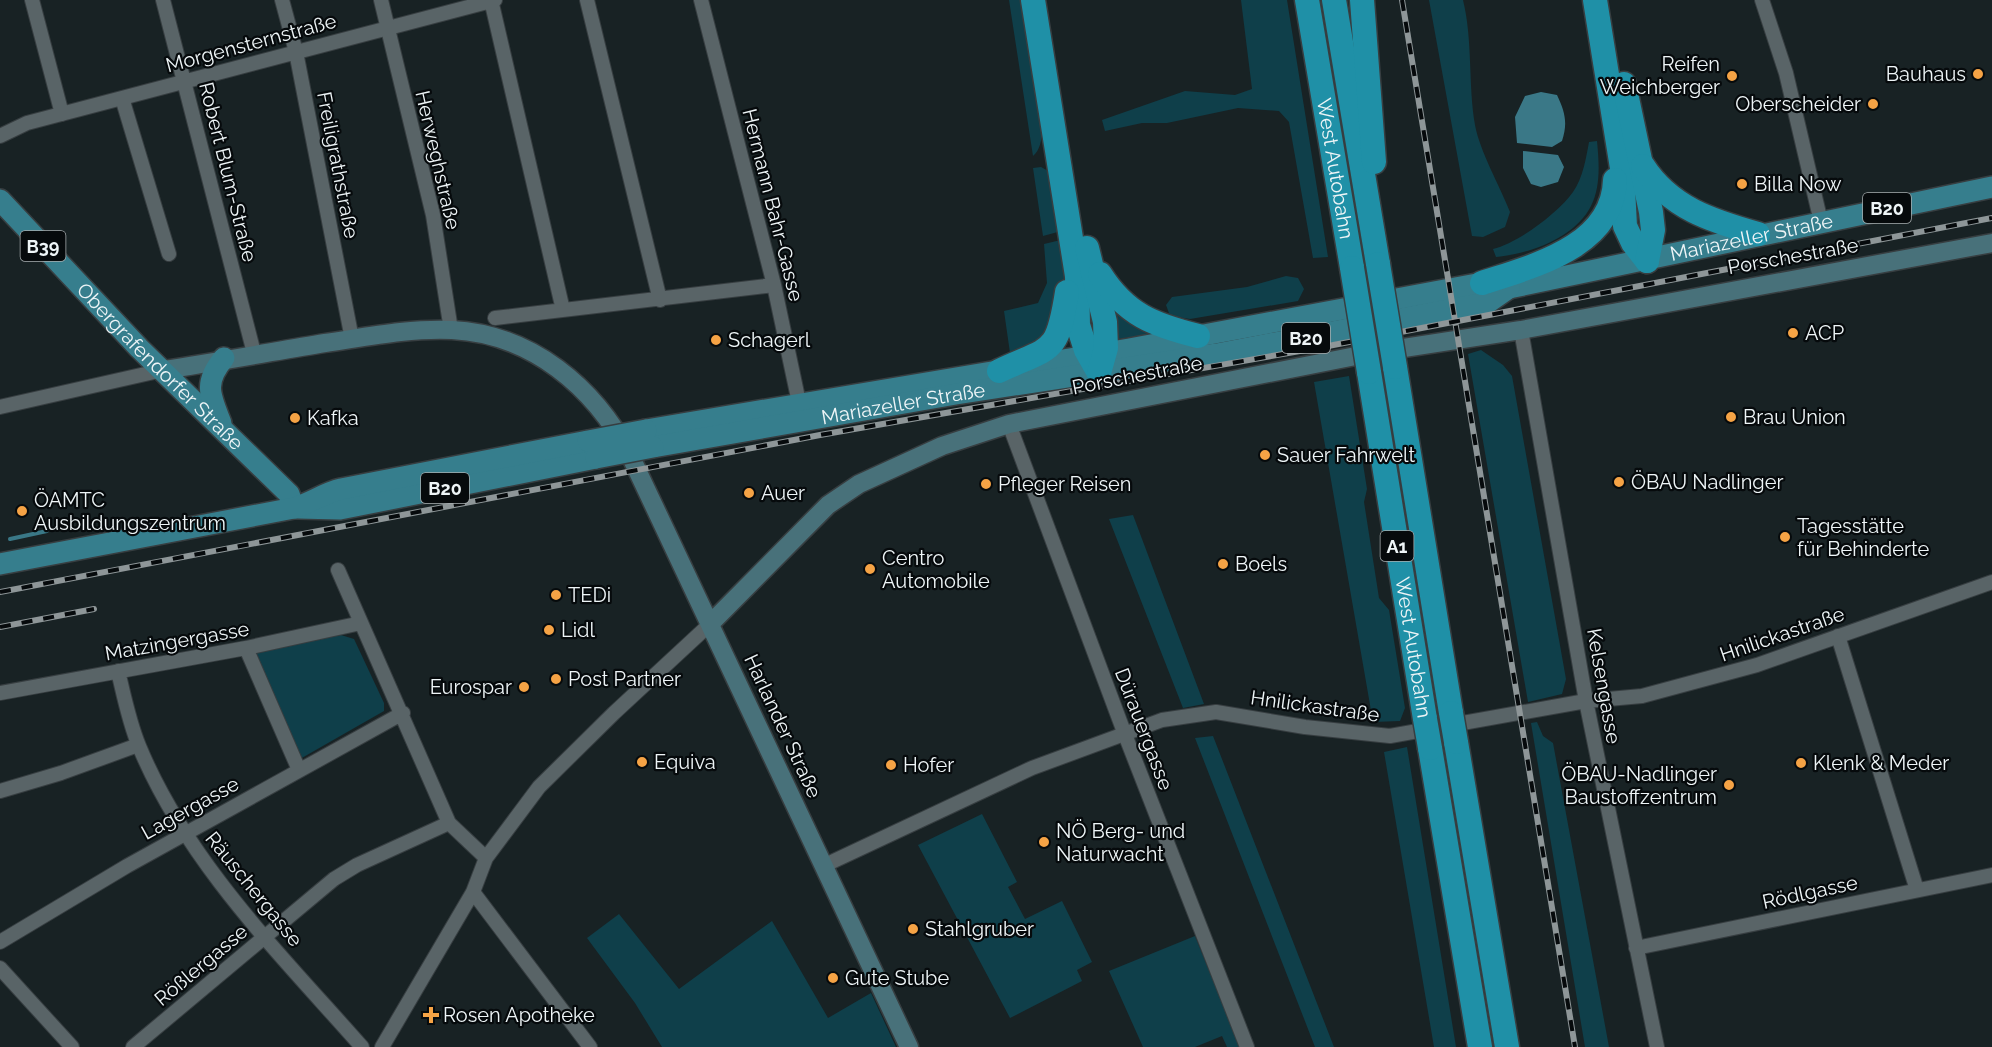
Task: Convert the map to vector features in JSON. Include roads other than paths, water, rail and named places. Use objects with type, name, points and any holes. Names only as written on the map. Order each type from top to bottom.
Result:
[{"type":"highway","points":[[1033,0],[1080,257],[1106,322],[1097,361]]},
{"type":"highway","points":[[999,371],[1044,352],[1057,337],[1080,257],[1044,0]]},
{"type":"highway","name":"West Autobahn","points":[[1307,0],[1480,1047]]},
{"type":"highway","name":"West Autobahn","points":[[1334,0],[1507,1047]]},
{"type":"highway","points":[[1362,0],[1374,150],[1371,222]]},
{"type":"highway","points":[[1595,0],[1622,168],[1625,226],[1633,243],[1647,261]]},
{"type":"highway","points":[[1609,0],[1638,159],[1651,212],[1653,230],[1647,261]]},
{"type":"highway","points":[[1482,283],[1539,264],[1565,252],[1581,242],[1597,226],[1608,207],[1615,185],[1617,142]]},
{"type":"highway","points":[[1638,159],[1654,184],[1680,206],[1712,222],[1758,234]]},
{"type":"highway","points":[[1080,257],[1121,303],[1138,315],[1167,328],[1198,336]]},
{"type":"main road","name":"Mariazeller Straße","points":[[0,564],[294,508],[309,503],[321,495],[341,489],[592,449],[1097,361],[1198,336],[1482,283],[1509,288],[1647,261],[1758,234],[1992,187]]},
{"type":"main road","name":"Obergrafendorfer Straße","points":[[0,200],[132,340],[222,426],[288,494],[294,508]]},
{"type":"main road","name":"Mariazeller Straße","points":[[800,411],[999,371],[1097,361],[1216,354],[1489,302],[1509,288]]},
{"type":"main road","points":[[222,426],[214,406],[210,382],[212,372],[224,358]]},
{"type":"street","points":[[32,0],[62,114]]},
{"type":"street","name":"Robert Blum-Straße","points":[[163,0],[254,353]]},
{"type":"street","name":"Freiligrathstraße","points":[[282,0],[296,52],[352,339]]},
{"type":"street","name":"Herweghstraße","points":[[381,0],[433,215],[451,330]]},
{"type":"street","points":[[493,0],[563,310]]},
{"type":"street","name":"Morgensternstraße","points":[[0,136],[20,125],[493,0]]},
{"type":"street","points":[[587,0],[660,300]]},
{"type":"street","name":"Hermann Bahr-Gasse","points":[[701,0],[774,285],[800,411]]},
{"type":"street","points":[[1762,0],[1786,73],[1821,222]]},
{"type":"street","points":[[122,98],[169,254]]},
{"type":"street","name":"Porschestraße","points":[[382,1047],[473,892],[486,858],[539,788],[614,713],[710,624],[828,505],[859,484],[942,446],[1009,424],[1371,353],[1521,330],[1992,243]]},
{"type":"street","points":[[495,318],[774,285]]},
{"type":"street","name":"Harlander Straße","points":[[163,370],[254,353],[352,339],[451,330],[505,341],[554,365],[583,388],[614,426],[909,1047]]},
{"type":"street","name":"Kelsengasse","points":[[1521,330],[1586,701],[1657,1047]]},
{"type":"street","points":[[0,407],[163,370]]},
{"type":"street","name":"Dürauergasse","points":[[1009,424],[1124,732],[1247,1047]]},
{"type":"street","points":[[338,570],[403,713],[449,824],[486,858]]},
{"type":"street","name":"Hnilickastraße","points":[[823,866],[1032,768],[1124,732],[1162,720],[1216,712],[1305,727],[1390,736],[1586,701],[1642,696],[1680,688],[1757,665],[1992,582]]},
{"type":"street","name":"Matzingergasse","points":[[0,693],[246,648],[361,623]]},
{"type":"street","points":[[1838,636],[1917,890]]},
{"type":"street","points":[[246,648],[299,770]]},
{"type":"street","name":"Räuschergasse","points":[[118,671],[138,745],[184,834],[265,936],[362,1047]]},
{"type":"street","name":"Lagergasse","points":[[0,942],[184,834],[403,713]]},
{"type":"street","points":[[0,791],[61,773],[138,745]]},
{"type":"street","name":"Rößlergasse","points":[[134,1047],[346,871],[449,824]]},
{"type":"street","name":"Rödlgasse","points":[[1636,948],[1992,875]]},
{"type":"street","points":[[473,892],[590,1047]]},
{"type":"street","points":[[0,968],[72,1047]]},
{"type":"waterway","points":[[10,539],[47,531]]},
{"type":"railway","points":[[1402,0],[1575,1047]]},
{"type":"railway","points":[[0,592],[820,435],[1323,347],[1992,218]]},
{"type":"railway","points":[[0,627],[94,609]]},
{"type":"place","name":"Bauhaus","points":[[1978,74]]},
{"type":"place","name":"Reifen Weichberger","points":[[1732,76]]},
{"type":"place","name":"Oberscheider","points":[[1873,104]]},
{"type":"place","name":"Billa Now","points":[[1742,184]]},
{"type":"place","name":"ACP","points":[[1793,333]]},
{"type":"place","name":"Schagerl","points":[[716,340]]},
{"type":"place","name":"Brau Union","points":[[1731,417]]},
{"type":"place","name":"Kafka","points":[[295,418]]},
{"type":"place","name":"Sauer Fahrwelt","points":[[1265,455]]},
{"type":"place","name":"ÖBAU Nadlinger","points":[[1619,482]]},
{"type":"place","name":"Pfleger Reisen","points":[[986,484]]},
{"type":"place","name":"Auer","points":[[749,493]]},
{"type":"place","name":"ÖAMTC Ausbildungszentrum","points":[[22,511]]},
{"type":"place","name":"Tagesstätte für Behinderte","points":[[1785,537]]},
{"type":"place","name":"Boels","points":[[1223,564]]},
{"type":"place","name":"Centro Automobile","points":[[870,569]]},
{"type":"place","name":"TEDi","points":[[556,595]]},
{"type":"place","name":"Lidl","points":[[549,630]]},
{"type":"place","name":"Post Partner","points":[[556,679]]},
{"type":"place","name":"Eurospar","points":[[524,687]]},
{"type":"place","name":"Equiva","points":[[642,762]]},
{"type":"place","name":"Klenk & Meder","points":[[1801,763]]},
{"type":"place","name":"Hofer","points":[[891,765]]},
{"type":"place","name":"ÖBAU-Nadlinger Baustoffzentrum","points":[[1729,785]]},
{"type":"place","name":"NÖ Berg- und Naturwacht","points":[[1044,842]]},
{"type":"place","name":"Stahlgruber","points":[[913,929]]},
{"type":"place","name":"Gute Stube","points":[[833,978]]},
{"type":"place","name":"Rosen Apotheke","points":[[431,1015]]}]
